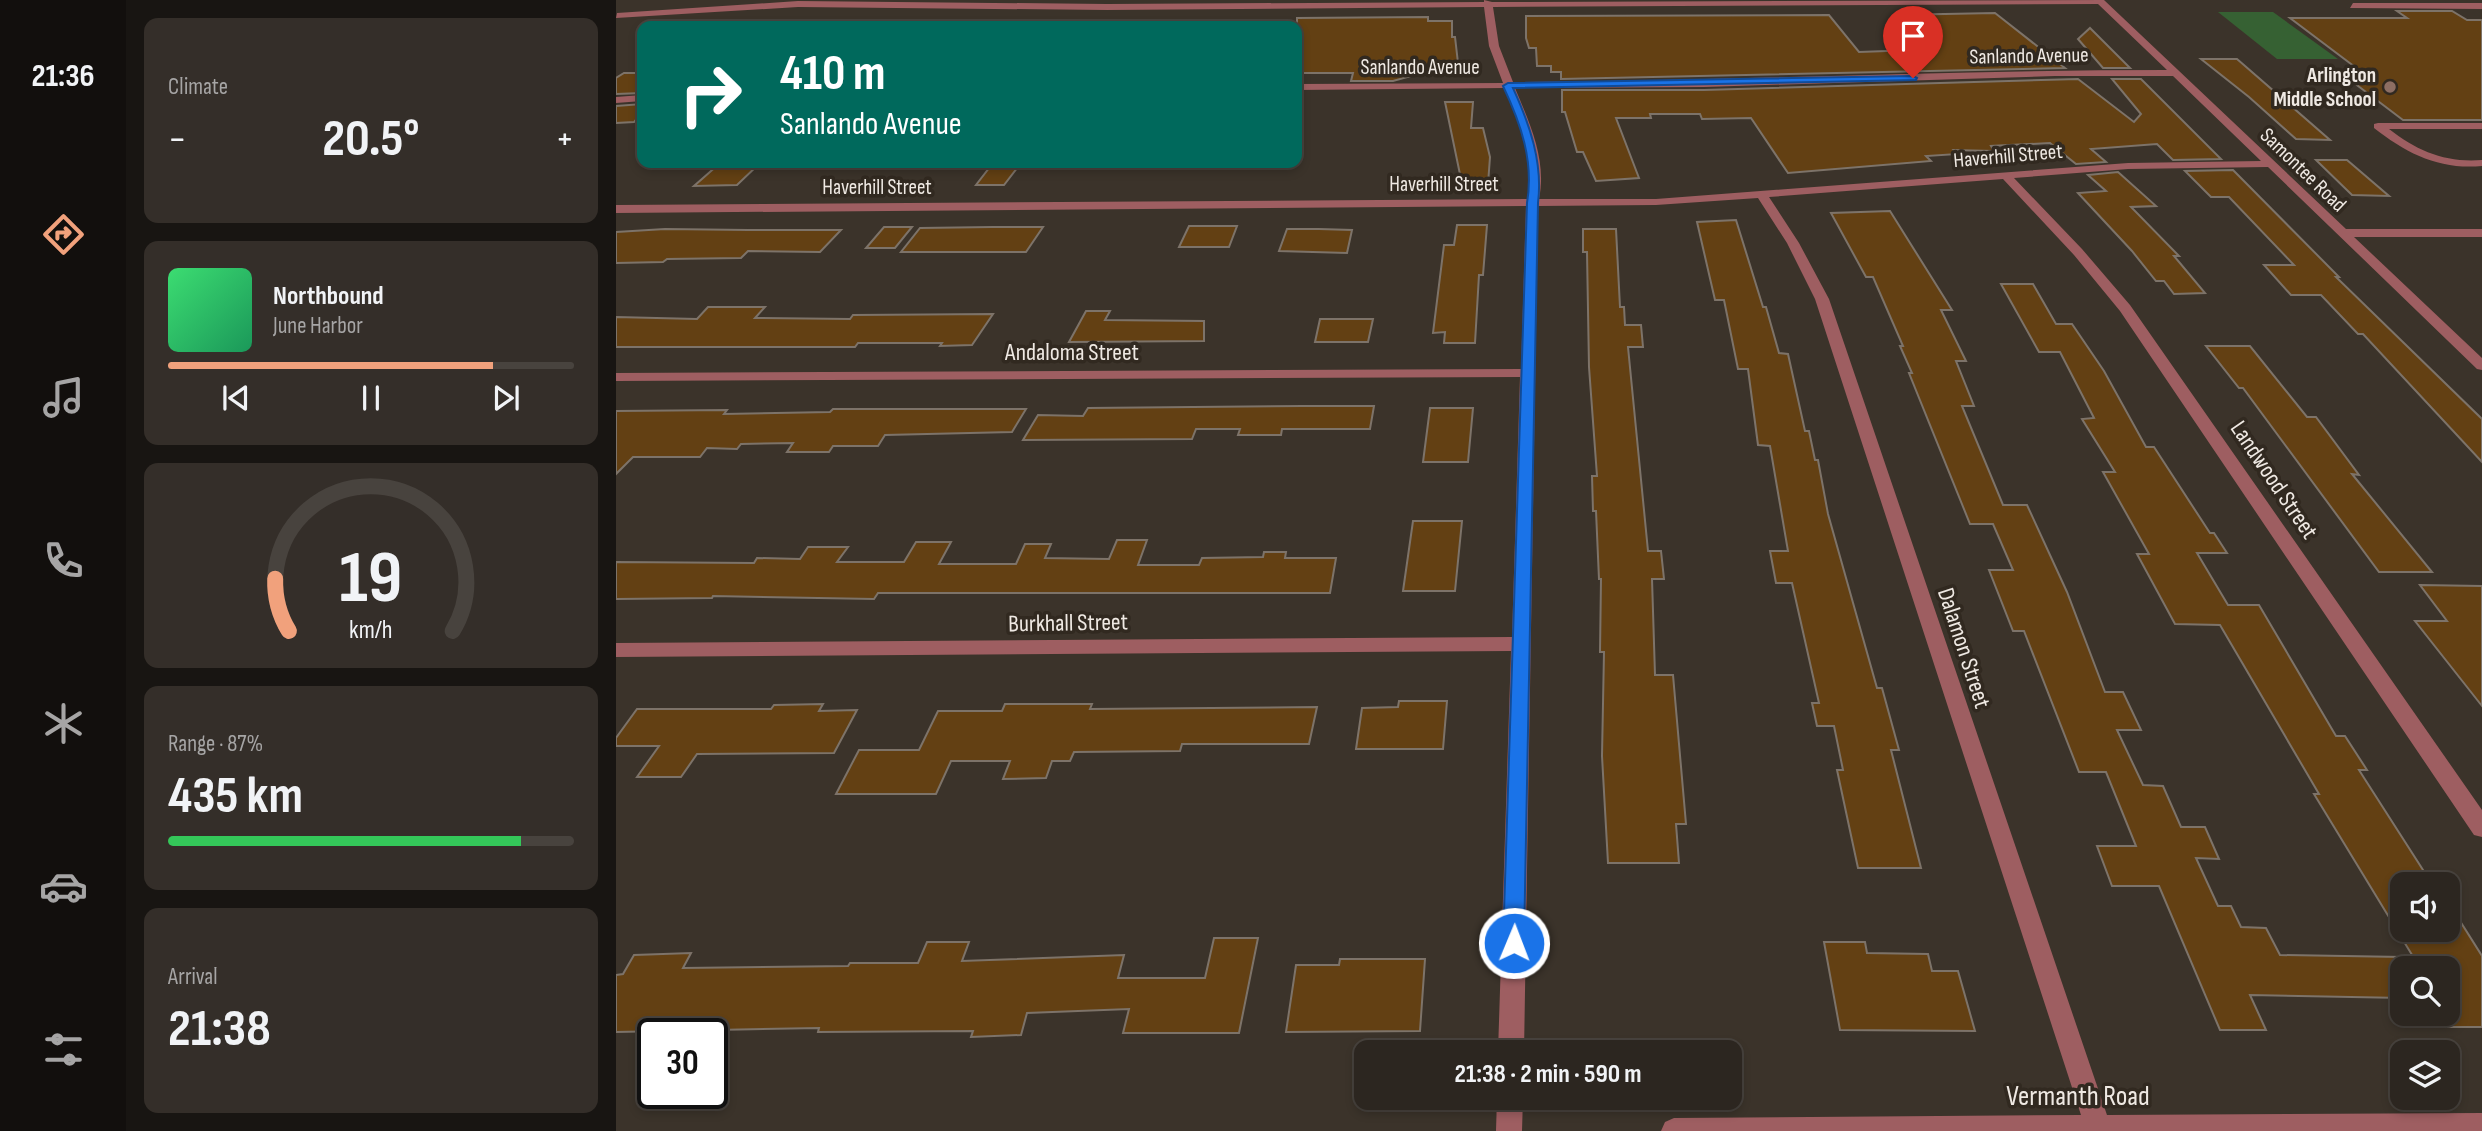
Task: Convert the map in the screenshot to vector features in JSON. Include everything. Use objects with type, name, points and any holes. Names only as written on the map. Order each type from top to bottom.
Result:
[{"type":"street","points":[[619,14],[799,4],[2099,0]]},
{"type":"street","name":"Samontee Road","points":[[2099,0],[2482,366]]},
{"type":"street","points":[[1488,2],[1494,54],[1523,118],[1536,177],[1532,203],[1511,1040]]},
{"type":"street","points":[[2353,6],[2482,6]]},
{"type":"street","name":"Sanlando Avenue","points":[[1302,87],[1785,82],[2055,73],[2174,73]]},
{"type":"street","points":[[616,100],[637,98]]},
{"type":"street","points":[[2482,126],[2378,126],[2400,144],[2426,157],[2466,164],[2482,163]]},
{"type":"street","name":"Haverhill Street","points":[[616,209],[1656,202],[2128,166],[2270,164]]},
{"type":"street","name":"Landwood Street","points":[[2006,176],[2078,252],[2125,308],[2482,828]]},
{"type":"street","name":"Dalamon Street","points":[[1762,195],[1794,243],[1822,299],[2098,1127]]},
{"type":"street","points":[[2342,233],[2482,233]]},
{"type":"street","name":"Andaloma Street","points":[[616,377],[1528,373]]},
{"type":"street","name":"Burkhall Street","points":[[616,650],[1521,644]]},
{"type":"street","points":[[1509,1131],[1510,1110]]},
{"type":"street","name":"Vermanth Road","points":[[1674,1131],[2482,1126]]},
{"type":"green space","points":[[2218,12],[2273,12],[2338,59],[2277,59]]},
{"type":"building","points":[[2397,11],[2452,11],[2467,20],[2482,20],[2482,120],[2403,120],[2337,70],[2359,70],[2290,18],[2407,18]]},
{"type":"building","points":[[1995,13],[2065,68],[1561,79],[1561,72],[1551,72],[1551,66],[1537,66],[1536,48],[1529,48],[1526,38],[1526,16],[1829,15],[1859,52],[1915,50],[1919,49],[1895,15]]},
{"type":"building","points":[[1428,17],[1428,21],[1452,21],[1452,37],[1455,37],[1458,63],[1393,81],[1351,81],[1353,73],[1302,73],[1302,21],[1297,21],[1297,18]]},
{"type":"building","points":[[2090,28],[2130,68],[2103,68],[2078,39]]},
{"type":"building","points":[[2201,59],[2237,59],[2330,140],[2296,139]]},
{"type":"building","points":[[624,73],[637,73],[637,93],[616,94],[616,78]]},
{"type":"building","points":[[2078,79],[2134,122],[2141,114],[2112,79],[2141,79],[2221,159],[2173,160],[2157,144],[2091,149],[2106,162],[2076,164],[2050,143],[1991,146],[1994,151],[1954,150],[1958,154],[1926,156],[1931,161],[1788,173],[1751,118],[1702,119],[1700,114],[1650,114],[1651,118],[1616,118],[1639,178],[1596,181],[1583,152],[1577,152],[1565,112],[1562,112],[1562,90],[1704,90]]},
{"type":"building","points":[[1445,102],[1473,102],[1471,128],[1483,128],[1490,157],[1488,184],[1462,184]]},
{"type":"building","points":[[637,104],[637,118],[634,122],[616,123],[616,106]]},
{"type":"building","points":[[2316,160],[2347,160],[2389,196],[2352,195]]},
{"type":"building","points":[[714,168],[755,168],[737,185],[694,186]]},
{"type":"building","points":[[989,168],[1017,168],[1004,185],[976,185]]},
{"type":"building","points":[[2233,170],[2339,277],[2336,277],[2482,419],[2482,462],[2363,334],[2358,334],[2321,295],[2291,295],[2264,265],[2294,265],[2229,197],[2211,197],[2185,171]]},
{"type":"building","points":[[2118,172],[2156,206],[2131,207],[2179,256],[2174,256],[2205,293],[2174,294],[2164,281],[2156,281],[2078,193],[2106,191],[2088,175]]},
{"type":"building","points":[[1890,211],[1952,310],[1941,310],[1966,361],[1956,361],[1974,406],[1962,406],[2003,505],[2027,505],[2067,592],[2105,692],[2123,692],[2141,730],[2117,730],[2143,785],[2163,786],[2181,827],[2205,827],[2219,859],[2196,858],[2218,906],[2231,906],[2241,927],[2266,928],[2280,955],[2390,957],[2390,998],[2250,995],[2266,1030],[2220,1030],[2159,886],[2112,886],[2097,846],[2136,846],[2106,772],[2079,772],[2024,631],[2013,631],[1989,570],[2013,570],[1993,524],[1970,524],[1909,373],[1912,373],[1900,346],[1903,346],[1873,277],[1866,277],[1831,213]]},
{"type":"building","points":[[1736,220],[1779,353],[1788,354],[1805,431],[1809,431],[1815,460],[1818,460],[1828,514],[1877,688],[1882,688],[1899,750],[1891,750],[1921,868],[1858,868],[1837,770],[1843,770],[1834,726],[1817,726],[1812,703],[1819,703],[1792,583],[1776,583],[1770,551],[1788,551],[1770,446],[1758,445],[1748,369],[1738,369],[1724,300],[1715,300],[1697,222]]},
{"type":"building","points":[[1457,225],[1487,225],[1483,275],[1479,275],[1475,343],[1444,343],[1445,332],[1433,333],[1444,245],[1454,245]]},
{"type":"building","points":[[1189,226],[1237,226],[1229,247],[1179,247]]},
{"type":"building","points":[[884,227],[912,227],[895,248],[866,248]]},
{"type":"building","points":[[1043,227],[1026,252],[901,252],[920,228]]},
{"type":"building","points":[[665,229],[841,230],[820,252],[748,251],[741,258],[616,263],[616,232]]},
{"type":"building","points":[[1287,229],[1352,230],[1347,253],[1279,251]]},
{"type":"building","points":[[1583,229],[1616,229],[1620,307],[1624,307],[1625,325],[1641,325],[1643,347],[1628,347],[1648,551],[1661,551],[1664,579],[1652,579],[1655,675],[1673,675],[1686,824],[1676,824],[1679,863],[1608,863],[1602,756],[1604,652],[1600,652],[1601,579],[1596,511],[1593,511],[1592,476],[1597,476],[1589,367],[1587,252],[1583,252]]},
{"type":"building","points":[[2001,284],[2033,284],[2056,324],[2072,324],[2104,371],[2146,447],[2154,447],[2210,533],[2214,533],[2227,553],[2197,553],[2228,605],[2259,605],[2336,736],[2345,736],[2367,770],[2359,770],[2424,872],[2390,872],[2390,919],[2314,794],[2319,794],[2220,625],[2175,624],[2137,554],[2149,554],[2103,472],[2115,472],[2082,419],[2094,418],[2060,352],[2039,352]]},
{"type":"building","points":[[708,307],[765,307],[755,318],[850,319],[853,315],[993,314],[972,345],[858,343],[855,347],[616,347],[616,317],[697,319]]},
{"type":"building","points":[[1086,311],[1110,311],[1105,320],[1204,321],[1204,341],[1069,342]]},
{"type":"building","points":[[1320,319],[1373,319],[1368,342],[1315,342]]},
{"type":"building","points":[[2206,346],[2250,346],[2307,417],[2316,417],[2359,475],[2352,474],[2432,572],[2379,572],[2243,388],[2239,388]]},
{"type":"building","points":[[1374,406],[1370,429],[1282,429],[1281,435],[1238,435],[1240,429],[1196,429],[1192,439],[1023,440],[1038,415],[1083,416],[1088,408]]},
{"type":"building","points":[[1430,408],[1473,408],[1468,462],[1423,462]]},
{"type":"building","points":[[833,409],[1026,409],[1012,432],[885,435],[878,446],[833,446],[829,452],[787,452],[793,443],[741,444],[737,449],[707,448],[700,457],[633,457],[616,474],[616,411],[727,410],[724,414],[830,412]]},
{"type":"building","points":[[1413,521],[1462,521],[1455,591],[1403,591]]},
{"type":"building","points":[[1117,540],[1147,540],[1138,565],[1199,565],[1202,558],[1263,557],[1264,552],[1286,552],[1285,558],[1336,558],[1330,593],[878,593],[874,599],[713,596],[616,599],[616,562],[754,563],[757,558],[800,559],[808,547],[848,547],[837,562],[904,562],[916,542],[951,542],[939,564],[1016,564],[1025,544],[1051,544],[1045,558],[1109,559]]},
{"type":"building","points":[[2420,585],[2482,586],[2482,706],[2415,621],[2447,621]]},
{"type":"building","points":[[1399,701],[1447,701],[1443,749],[1356,749],[1362,708],[1398,707]]},
{"type":"building","points":[[823,704],[819,711],[857,710],[834,753],[697,754],[681,777],[637,777],[659,746],[616,746],[616,738],[637,709],[771,709],[774,705]]},
{"type":"building","points":[[1005,704],[1092,704],[1090,709],[1317,707],[1309,744],[1182,744],[1180,751],[1074,752],[1070,761],[1052,761],[1046,778],[1003,779],[1010,761],[951,761],[936,794],[836,794],[859,750],[919,750],[938,711],[1002,711]]},
{"type":"building","points":[[2460,921],[2482,956],[2482,1027],[2448,1027],[2460,1026],[2460,956],[2413,956],[2404,942],[2460,942]]},
{"type":"building","points":[[1214,938],[1258,938],[1239,1033],[1123,1033],[1129,1009],[1027,1013],[1021,1035],[971,1037],[973,1031],[818,1032],[819,1028],[728,1030],[728,1018],[637,1018],[637,1032],[616,1032],[616,975],[623,974],[634,955],[691,953],[683,968],[848,966],[850,963],[918,963],[927,942],[969,942],[962,961],[1124,955],[1118,978],[1205,978]]},
{"type":"building","points":[[1824,942],[1865,942],[1867,953],[1928,954],[1932,971],[1958,971],[1975,1031],[1840,1030]]},
{"type":"building","points":[[1340,959],[1425,959],[1420,1031],[1286,1032],[1296,965],[1339,965]]},
{"type":"place","name":"Arlington Middle School","points":[[2390,87]]},
{"type":"route","points":[[1514,943],[1532,203],[1536,177],[1523,118],[1508,86],[1913,78]]}]
